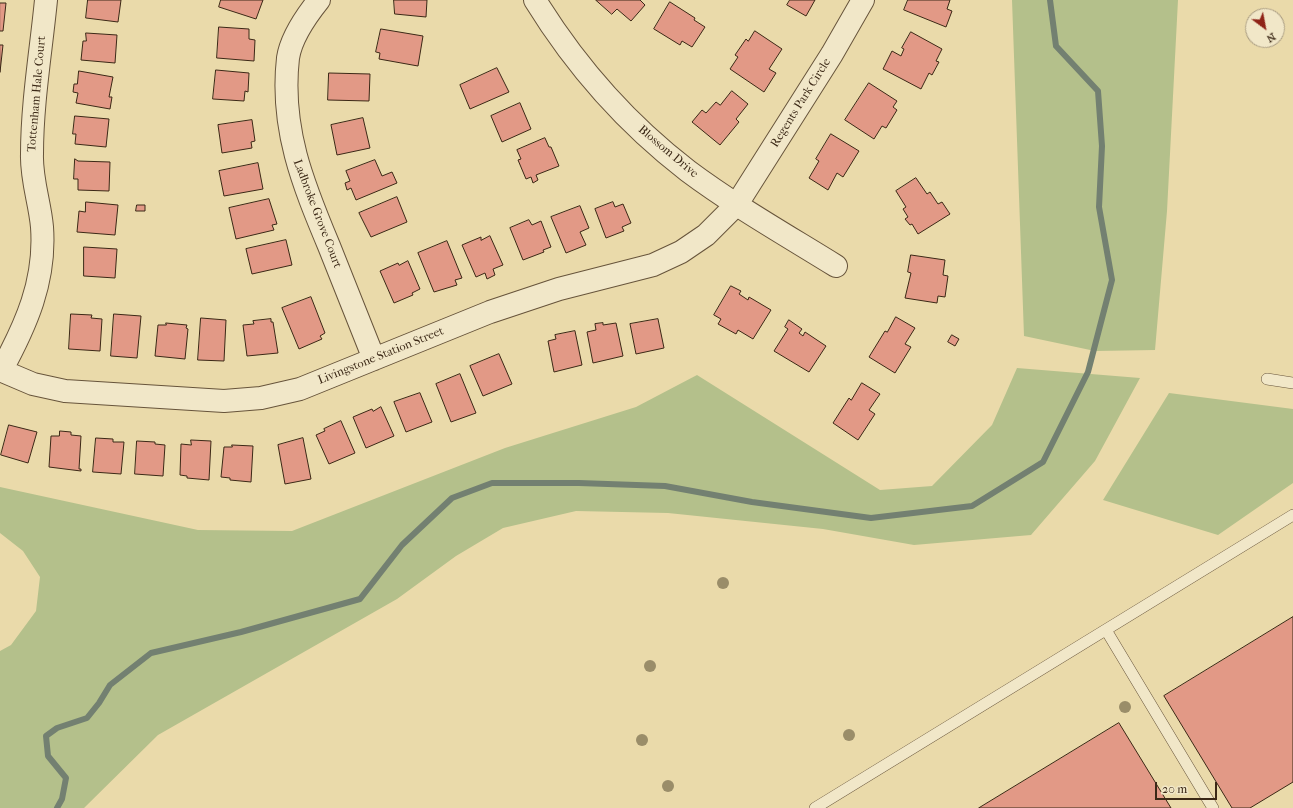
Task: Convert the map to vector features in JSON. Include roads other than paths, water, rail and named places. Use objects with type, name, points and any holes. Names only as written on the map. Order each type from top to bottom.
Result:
[{"type":"street","name":"Tottenham Hale Court","points":[[1,371],[23,330],[34,298],[41,262],[42,227],[32,162],[32,135],[46,0]]},
{"type":"street","name":"Ladbroke Grove Court","points":[[319,0],[302,21],[288,57],[287,98],[291,139],[301,178],[374,359]]},
{"type":"street","name":"Blossom Drive","points":[[535,0],[573,56],[610,99],[649,138],[688,170],[737,204],[836,266]]},
{"type":"street","name":"Regents Park Circle","points":[[737,204],[832,54],[863,0]]},
{"type":"street","name":"Livingstone Station Street","points":[[1,371],[33,384],[65,391],[224,401],[261,398],[300,389],[497,310],[559,289],[654,265],[681,252],[706,235],[737,204]]},
{"type":"lane","points":[[1267,379],[1293,383]]},
{"type":"lane","points":[[815,808],[1293,515]]},
{"type":"lane","points":[[1106,630],[1213,808]]},
{"type":"waterway","points":[[57,808],[62,799],[66,778],[48,756],[46,736],[57,728],[87,718],[99,703],[110,685],[151,653],[241,632],[360,599],[402,545],[452,498],[492,483],[579,483],[665,486],[752,502],[871,518],[972,506],[1043,462],[1088,372],[1112,280],[1099,207],[1102,146],[1098,91],[1056,46],[1050,0]]}]
